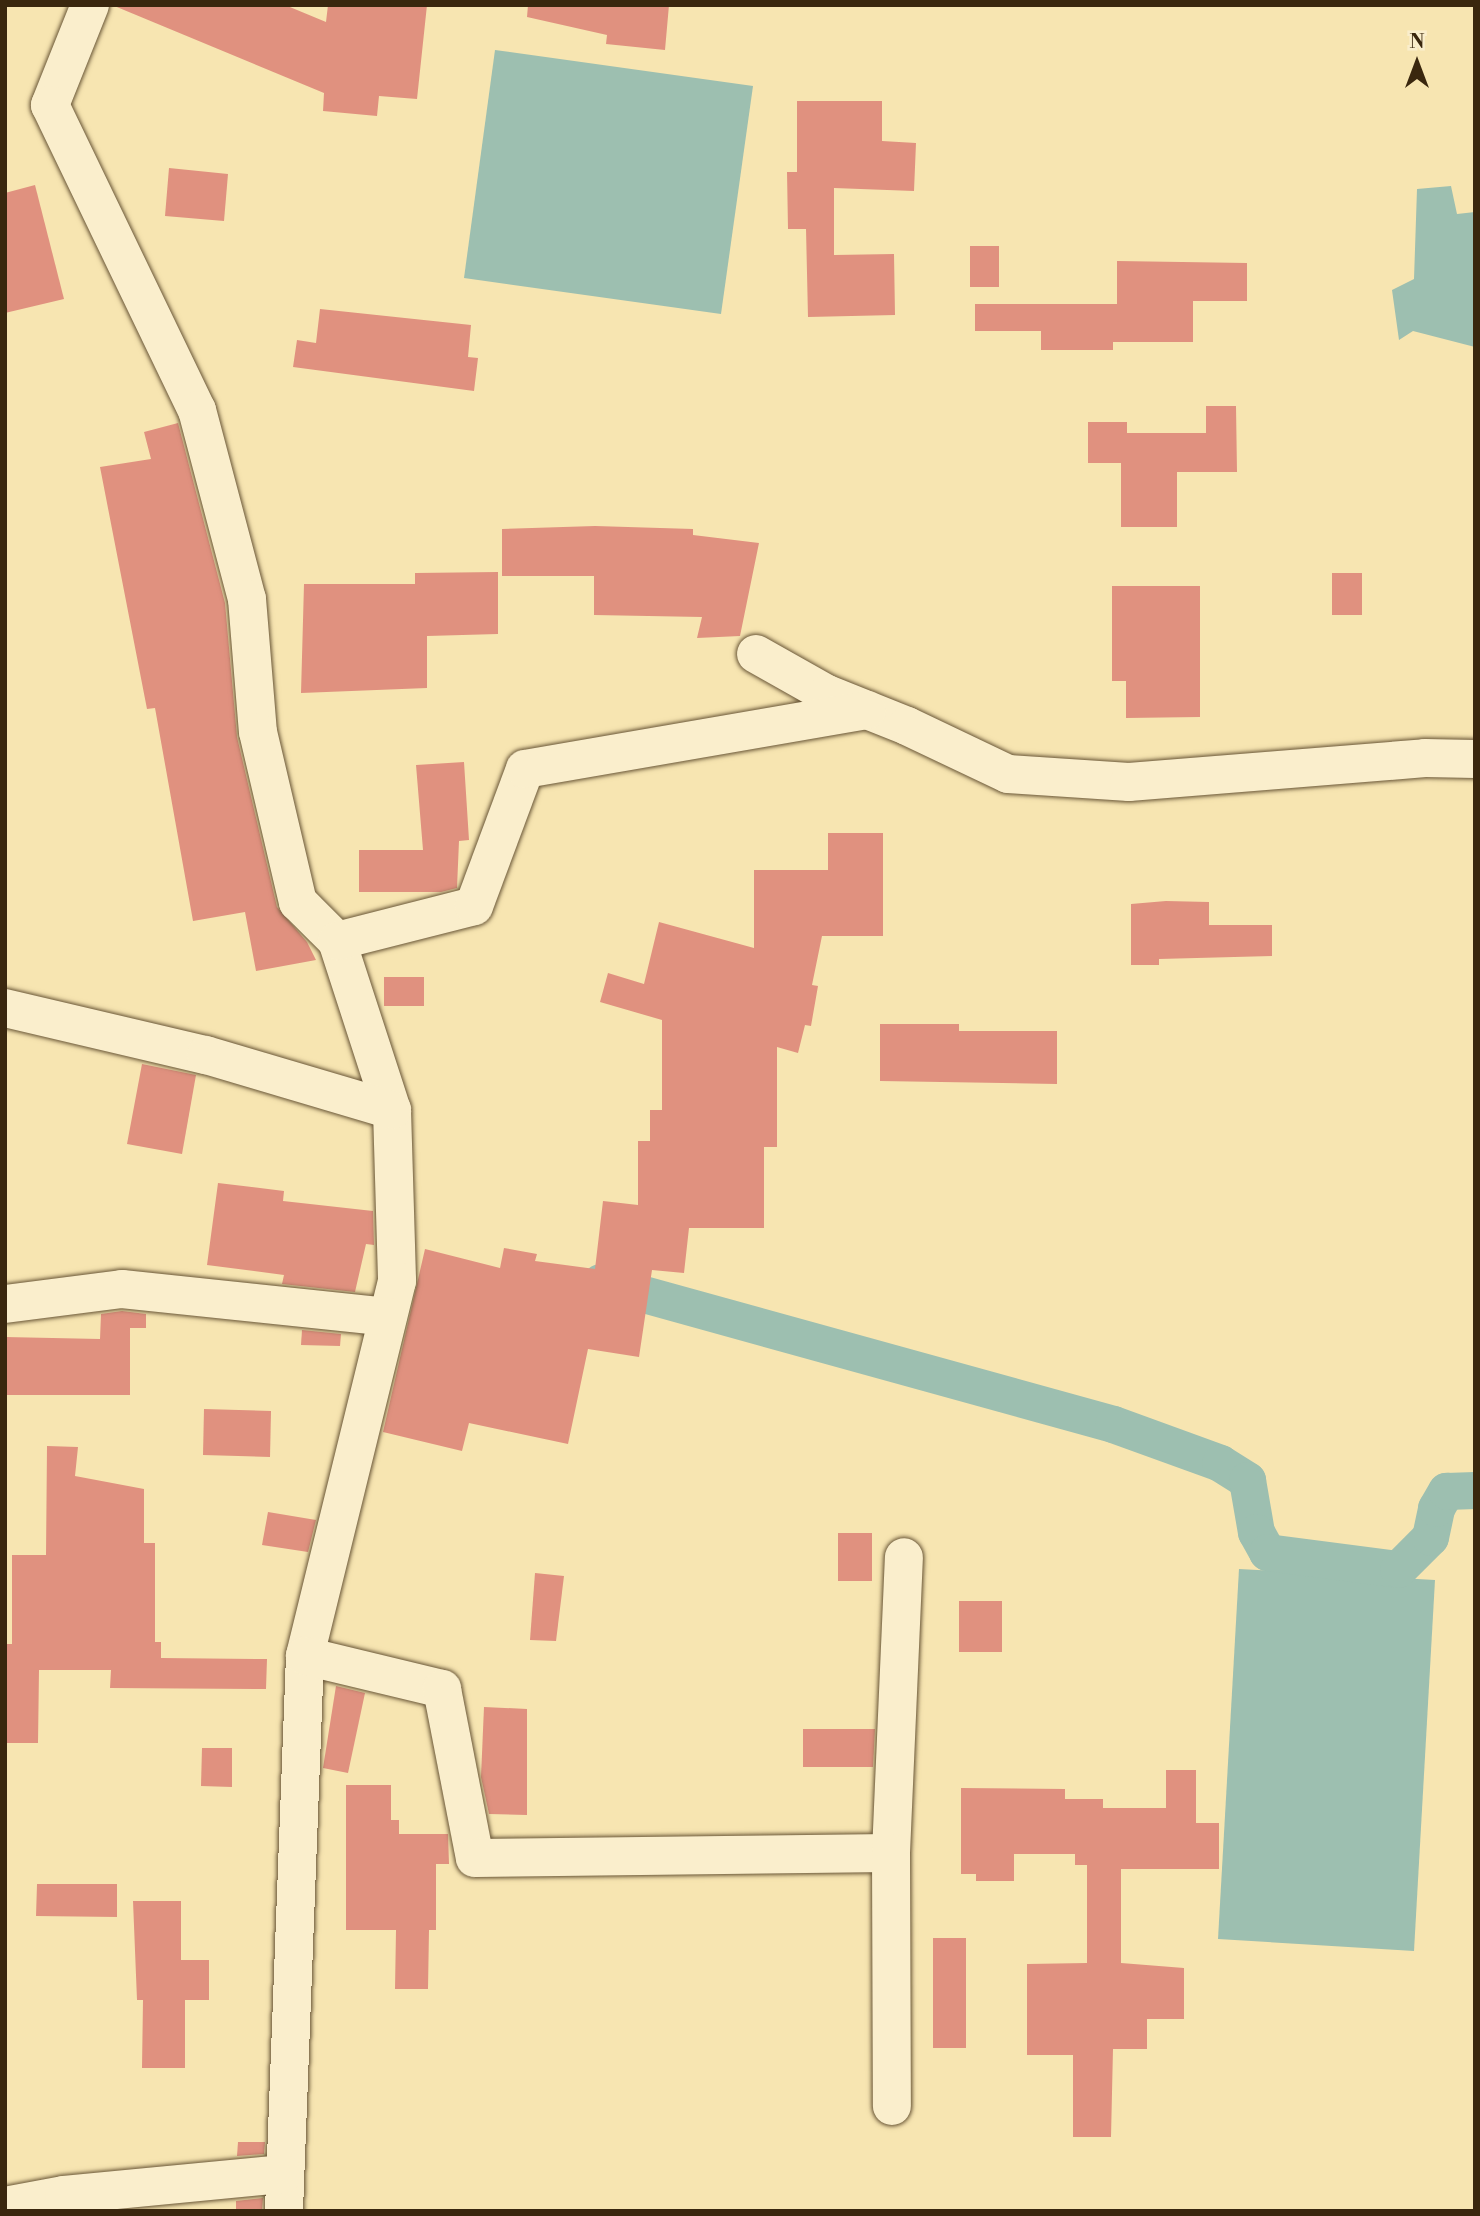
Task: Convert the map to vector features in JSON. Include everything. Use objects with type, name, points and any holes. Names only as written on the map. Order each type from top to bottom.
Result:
[{"type":"street","points":[[5,2206],[64,2195],[284,2193],[305,1656],[397,1281],[392,1111],[337,941],[298,902],[258,732],[247,599],[197,410],[50,105],[90,5]]},
{"type":"street","points":[[756,654],[827,694],[1008,774],[1129,782],[1425,758],[1475,760]]},
{"type":"street","points":[[337,941],[474,906],[525,769],[867,710]]},
{"type":"street","points":[[5,1008],[206,1055],[392,1111]]},
{"type":"street","points":[[5,1304],[122,1289],[388,1317]]},
{"type":"street","points":[[892,2106],[891,1853],[904,1558]]},
{"type":"street","points":[[305,1656],[442,1689],[475,1858],[891,1853]]},
{"type":"shaded area","points":[[495,50],[753,86],[721,314],[464,278]]},
{"type":"shaded area","points":[[1451,186],[1457,214],[1475,212],[1475,347],[1413,331],[1399,340],[1392,290],[1414,279],[1417,189]]},
{"type":"shaded area","points":[[1239,1569],[1435,1580],[1414,1951],[1218,1939]]},
{"type":"building","points":[[112,5],[285,5],[326,22],[328,5],[427,5],[417,99],[379,96],[377,116],[323,111],[324,93]]},
{"type":"building","points":[[528,5],[669,5],[665,50],[606,44],[607,35],[527,17]]},
{"type":"building","points":[[797,101],[882,101],[882,141],[916,143],[914,191],[834,188],[834,255],[894,254],[895,315],[808,317],[806,229],[788,229],[787,172],[797,172]]},
{"type":"building","points":[[169,168],[228,174],[224,221],[165,216]]},
{"type":"building","points":[[35,185],[64,299],[5,313],[5,193]]},
{"type":"building","points":[[970,246],[999,246],[999,287],[970,287]]},
{"type":"building","points":[[1117,261],[1247,263],[1247,301],[1193,301],[1193,342],[1113,342],[1113,350],[1041,350],[1041,331],[975,331],[975,304],[1117,304]]},
{"type":"building","points":[[320,309],[471,325],[468,357],[478,358],[474,391],[293,367],[297,340],[316,343]]},
{"type":"building","points":[[1206,406],[1236,406],[1237,472],[1177,472],[1177,527],[1121,527],[1121,463],[1088,463],[1088,422],[1127,422],[1127,433],[1206,433]]},
{"type":"building","points":[[178,423],[225,603],[237,737],[277,907],[307,942],[316,960],[256,971],[245,912],[193,921],[155,708],[147,709],[100,467],[151,459],[144,432]]},
{"type":"building","points":[[595,526],[693,529],[693,535],[759,543],[740,636],[697,638],[702,617],[594,615],[594,576],[502,576],[502,529]]},
{"type":"building","points":[[498,572],[498,634],[427,636],[427,688],[301,693],[304,584],[415,584],[415,573]]},
{"type":"building","points":[[1332,573],[1362,573],[1362,615],[1332,615]]},
{"type":"building","points":[[1112,586],[1200,586],[1200,717],[1126,718],[1126,681],[1112,681]]},
{"type":"building","points":[[464,762],[469,840],[459,841],[457,888],[441,892],[359,892],[359,850],[423,850],[416,765]]},
{"type":"building","points":[[828,833],[883,833],[883,936],[822,936],[812,985],[818,986],[811,1026],[805,1025],[798,1053],[777,1047],[777,1147],[764,1147],[764,1228],[689,1228],[684,1273],[652,1270],[639,1357],[588,1349],[568,1444],[469,1423],[462,1451],[383,1432],[425,1249],[500,1268],[504,1248],[537,1254],[535,1261],[595,1269],[603,1201],[638,1205],[638,1141],[650,1141],[650,1110],[662,1110],[662,1020],[600,1002],[608,973],[644,984],[659,922],[754,948],[754,870],[828,870]]},
{"type":"building","points":[[1166,901],[1209,902],[1209,925],[1272,925],[1272,956],[1159,959],[1159,965],[1131,965],[1131,904]]},
{"type":"building","points":[[384,977],[424,977],[424,1006],[384,1006]]},
{"type":"building","points":[[880,1024],[959,1024],[959,1031],[1057,1031],[1057,1084],[880,1081]]},
{"type":"building","points":[[142,1064],[196,1075],[182,1154],[127,1144]]},
{"type":"building","points":[[218,1183],[284,1191],[283,1201],[373,1211],[374,1245],[366,1244],[355,1292],[282,1284],[284,1275],[207,1265]]},
{"type":"building","points":[[122,1311],[146,1314],[146,1328],[130,1328],[130,1395],[5,1395],[5,1337],[100,1339],[101,1314]]},
{"type":"building","points":[[302,1330],[341,1334],[340,1346],[301,1345]]},
{"type":"building","points":[[204,1409],[271,1411],[270,1457],[203,1455]]},
{"type":"building","points":[[47,1446],[78,1447],[75,1476],[144,1489],[144,1543],[155,1543],[155,1642],[161,1642],[161,1658],[267,1659],[266,1689],[110,1688],[111,1670],[39,1670],[38,1743],[5,1743],[5,1644],[12,1644],[12,1555],[46,1555]]},
{"type":"building","points":[[268,1512],[316,1520],[308,1552],[262,1545]]},
{"type":"building","points":[[838,1533],[872,1533],[872,1581],[838,1581]]},
{"type":"building","points":[[535,1573],[564,1576],[556,1641],[530,1640]]},
{"type":"building","points":[[959,1601],[1002,1601],[1002,1652],[959,1652]]},
{"type":"building","points":[[336,1686],[365,1693],[348,1773],[323,1768]]},
{"type":"building","points":[[484,1707],[527,1709],[527,1815],[489,1814],[481,1777]]},
{"type":"building","points":[[803,1729],[875,1729],[873,1767],[803,1767]]},
{"type":"building","points":[[202,1748],[232,1748],[232,1787],[201,1786]]},
{"type":"building","points":[[1166,1770],[1196,1770],[1196,1823],[1219,1823],[1219,1869],[1121,1869],[1121,1963],[1184,1968],[1184,2019],[1147,2019],[1147,2049],[1113,2049],[1111,2137],[1073,2137],[1073,2055],[1027,2055],[1027,1964],[1087,1963],[1087,1865],[1075,1865],[1075,1854],[1014,1854],[1014,1881],[976,1881],[976,1874],[961,1874],[961,1788],[1065,1789],[1065,1799],[1103,1799],[1103,1808],[1166,1808]]},
{"type":"building","points":[[346,1785],[391,1785],[391,1820],[399,1820],[399,1834],[448,1834],[449,1864],[436,1864],[436,1930],[429,1930],[428,1989],[395,1989],[396,1930],[346,1930]]},
{"type":"building","points":[[37,1884],[117,1884],[117,1917],[36,1916]]},
{"type":"building","points":[[133,1901],[181,1901],[181,1960],[209,1960],[209,2000],[185,2000],[185,2068],[142,2068],[143,2000],[137,2000]]},
{"type":"building","points":[[933,1938],[966,1938],[966,2048],[933,2048]]},
{"type":"building","points":[[238,2142],[265,2142],[264,2154],[237,2156]]},
{"type":"building","points":[[263,2198],[262,2211],[236,2211],[236,2201]]},
{"type":"waterway","points":[[600,1282],[1113,1424],[1220,1463],[1247,1480],[1256,1532],[1267,1552],[1398,1569],[1430,1537],[1436,1508],[1446,1491],[1475,1490]]}]
